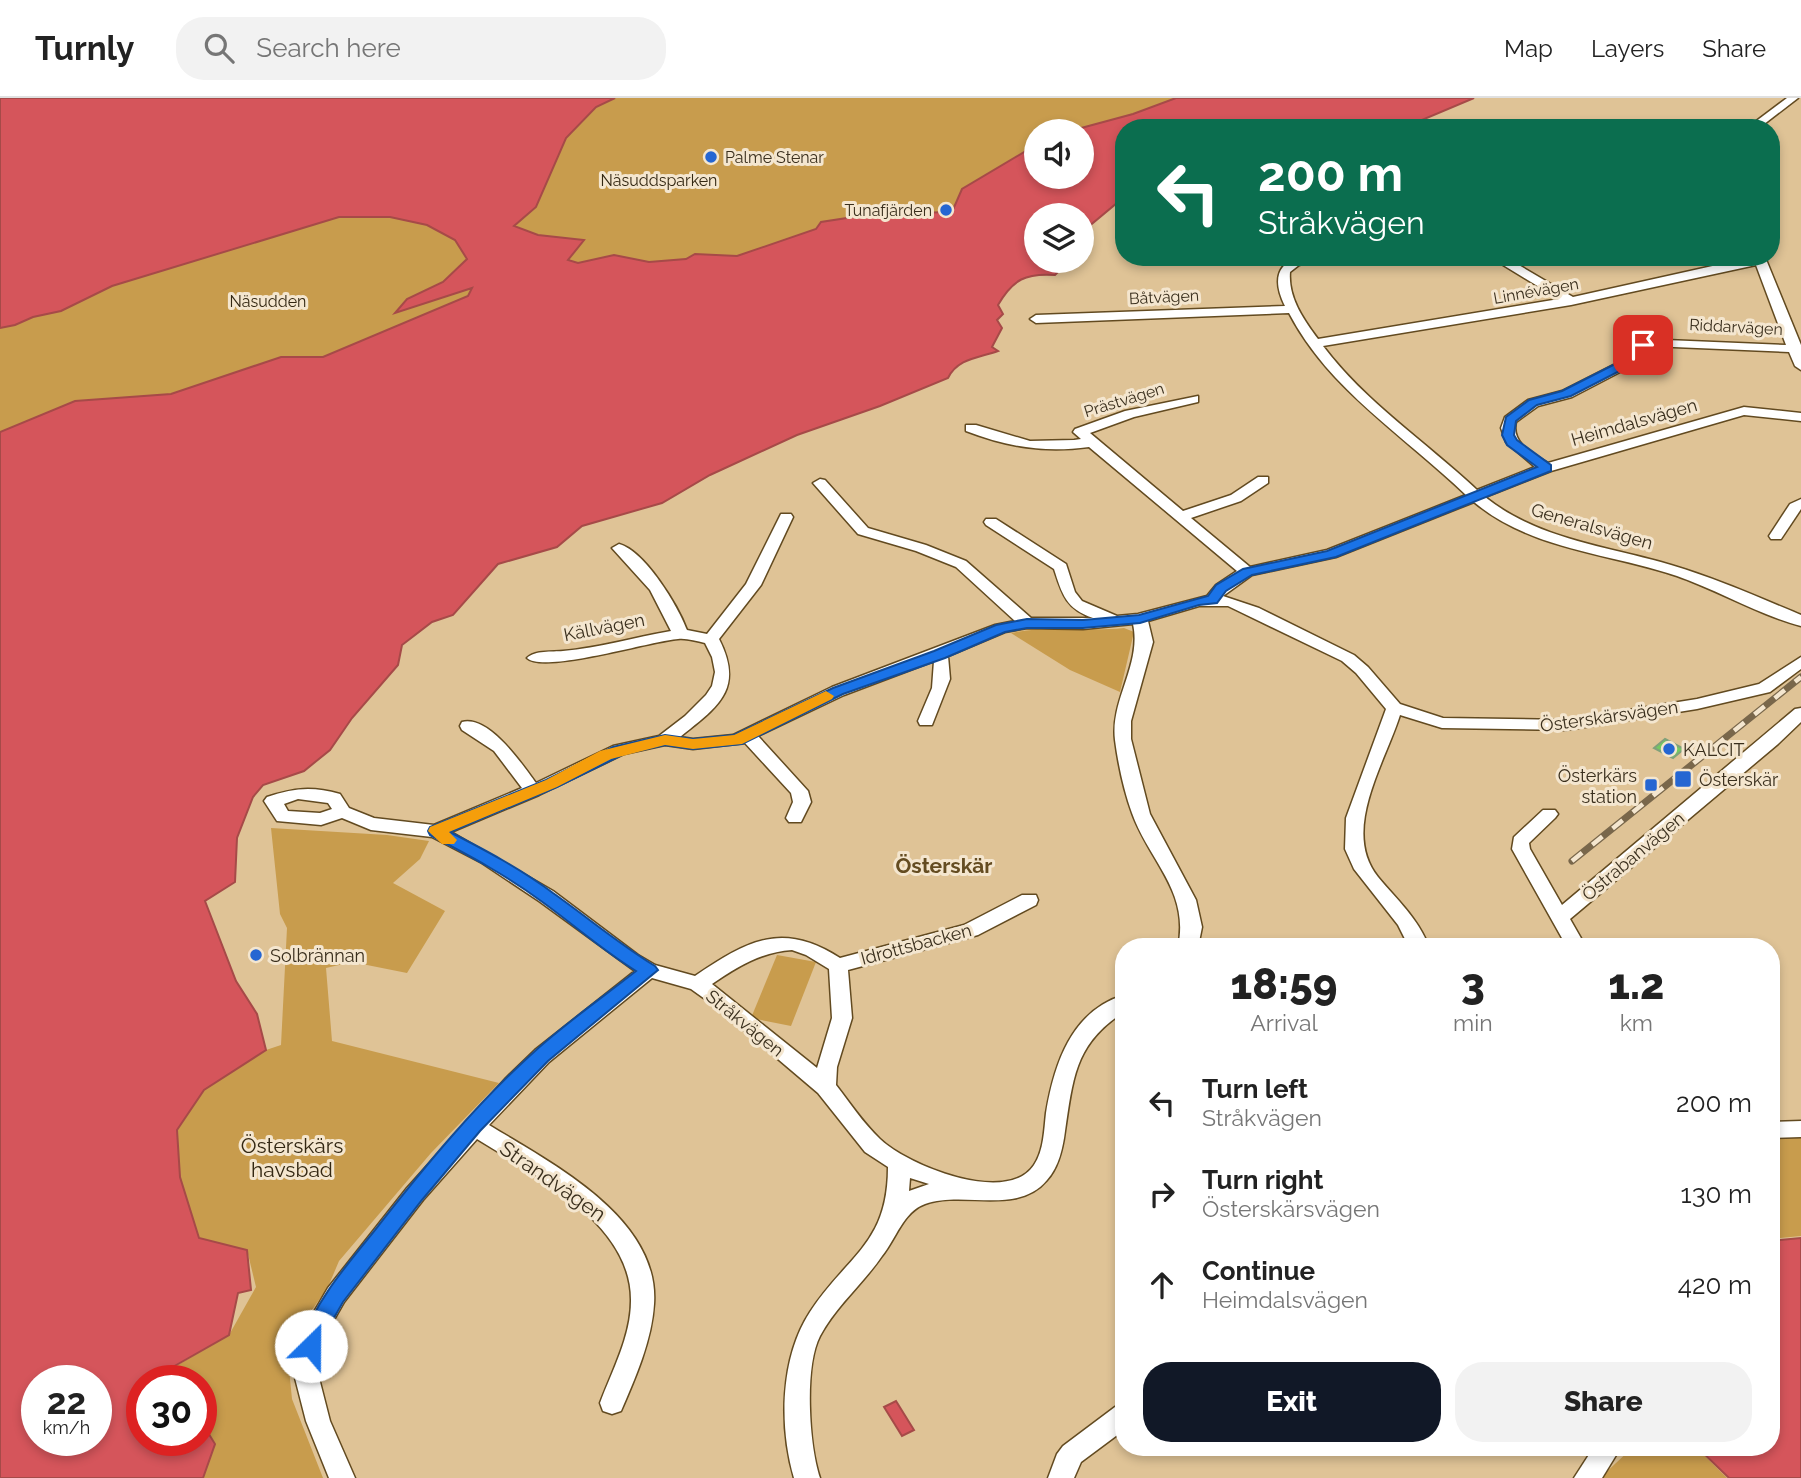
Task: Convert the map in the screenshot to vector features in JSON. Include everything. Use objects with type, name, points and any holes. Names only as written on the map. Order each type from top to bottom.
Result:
[{"type":"street","points":[[1764,119],[1793,98]]},
{"type":"street","name":"Generalsvägen","points":[[1289,266],[1286,268],[1283,283],[1293,309],[1315,343],[1355,391],[1432,455],[1485,508],[1535,533],[1689,575],[1734,591],[1801,621]]},
{"type":"street","points":[[1511,266],[1571,301]]},
{"type":"street","name":"Linnévägen","points":[[1315,343],[1571,301],[1728,266]]},
{"type":"street","points":[[1763,266],[1797,349],[1801,366]]},
{"type":"street","name":"Båtvägen","points":[[1036,319],[1293,309]]},
{"type":"street","name":"Riddarvägen","points":[[1546,468],[1512,442],[1508,435],[1510,420],[1533,403],[1567,394],[1639,357],[1646,342],[1797,349]]},
{"type":"street","name":"Prästvägen","points":[[1193,399],[1130,414],[1080,432],[1247,572]]},
{"type":"street","name":"Heimdalsvägen","points":[[1212,600],[1221,588],[1247,572],[1331,554],[1546,468],[1736,412],[1801,417]]},
{"type":"street","name":"Prästvägen","points":[[971,428],[1009,444],[1030,448],[1092,442]]},
{"type":"street","points":[[1180,517],[1236,498],[1263,480]]},
{"type":"street","points":[[820,483],[863,531],[921,548],[961,564],[1027,624]]},
{"type":"street","points":[[1776,536],[1794,507],[1801,503]]},
{"type":"street","points":[[342,812],[371,824],[436,831],[533,791],[606,755],[665,740],[718,694],[721,672],[716,646],[711,639],[753,585],[786,517]]},
{"type":"street","points":[[991,522],[1061,567],[1073,601],[1102,617],[1134,620]]},
{"type":"street","name":"Källvägen","points":[[619,548],[649,578],[677,624],[680,634]]},
{"type":"street","points":[[665,740],[676,743],[716,743],[748,736],[801,707],[838,691],[1001,628],[1027,624],[1134,620],[1198,601],[1231,602],[1348,658],[1362,670],[1394,708],[1358,803],[1352,841],[1356,858],[1365,873],[1415,938]]},
{"type":"street","points":[[1134,620],[1145,642],[1123,721],[1123,738],[1141,814],[1186,900],[1192,927],[1190,938]]},
{"type":"street","name":"Källvägen","points":[[535,658],[586,654],[626,643],[680,634],[711,639]]},
{"type":"street","points":[[926,721],[940,689],[945,666],[939,654]]},
{"type":"street","name":"Österskärsvägen","points":[[1394,708],[1442,723],[1566,725],[1738,695],[1764,688],[1801,662]]},
{"type":"street","name":"Östrabanvägen","points":[[1561,916],[1801,713]]},
{"type":"street","points":[[468,726],[500,747],[533,791]]},
{"type":"street","points":[[748,736],[799,791],[802,802],[795,818]]},
{"type":"street","points":[[1549,814],[1520,841],[1521,849],[1572,938]]},
{"type":"street","name":"Stråkvägen","points":[[436,831],[488,859],[546,896],[618,951],[649,970],[698,984],[726,1004],[825,1087],[873,1146],[909,1169],[968,1189]]},
{"type":"street","name":"Idrottsbacken","points":[[698,984],[745,957],[781,941],[802,945],[838,966],[874,954],[926,944],[972,930],[1029,900]]},
{"type":"street","name":"Idrottsbacken","points":[[825,1087],[827,1068],[842,1018],[838,966]]},
{"type":"street","points":[[342,1478],[318,1422],[307,1378],[316,1329],[335,1295],[473,1126],[542,1056],[649,970]]},
{"type":"street","points":[[893,1217],[914,1199],[926,1194],[968,1189],[993,1193],[1026,1186],[1037,1177],[1049,1156],[1064,1080],[1073,1050],[1090,1025],[1115,1008]]},
{"type":"street","name":"Strandvägen","points":[[473,1126],[601,1211],[635,1256],[643,1301],[612,1403]]},
{"type":"street","points":[[1780,1130],[1801,1129]]},
{"type":"street","points":[[807,1478],[797,1439],[804,1345],[813,1328],[874,1252],[893,1217],[900,1187],[899,1163]]},
{"type":"street","points":[[1060,1478],[1072,1454],[1115,1422]]},
{"type":"street","points":[[1587,1478],[1603,1456]]},
{"type":"green space","name":"Näsudden","points":[[216,98],[1308,98],[1179,119],[1115,119],[1115,128],[1094,129],[1094,119],[1024,119],[1024,182],[0,625],[0,208]]},
{"type":"green space","points":[[1124,628],[1134,632],[1120,692],[1070,670],[1011,633],[1039,629]]},
{"type":"green space","name":"Österskärs havsbad","points":[[271,828],[387,835],[429,841],[420,859],[393,883],[445,911],[407,973],[352,962],[326,968],[332,1041],[499,1083],[431,1153],[339,1261],[328,1287],[312,1310],[289,1369],[292,1399],[323,1478],[203,1478],[211,1456],[217,1456],[217,1365],[178,1365],[229,1335],[256,1287],[247,1250],[199,1238],[180,1177],[177,1130],[204,1090],[266,1050],[281,1045],[287,928],[280,914]]},
{"type":"green space","points":[[777,955],[816,962],[791,1026],[751,1018]]},
{"type":"green space","points":[[1801,1136],[1801,1236],[1780,1238],[1780,1137]]},
{"type":"green space","points":[[1623,1456],[1705,1456],[1727,1478],[1600,1478]]},
{"type":"shaded area","points":[[0,98],[615,98],[596,107],[566,138],[536,207],[514,226],[538,235],[584,240],[568,260],[578,263],[614,255],[649,262],[686,259],[695,254],[737,256],[816,229],[821,222],[873,214],[952,212],[962,189],[1024,152],[1024,189],[1094,189],[1094,125],[1176,98],[1474,98],[1424,119],[1115,119],[1115,205],[1094,222],[1094,203],[1024,203],[1024,273],[1057,273],[1028,277],[1009,289],[998,305],[1003,314],[997,320],[1002,328],[992,347],[998,351],[957,366],[948,378],[880,406],[797,435],[710,475],[662,503],[582,526],[557,547],[498,564],[453,615],[432,622],[402,645],[398,665],[352,718],[330,750],[304,771],[263,785],[253,797],[237,838],[235,882],[205,901],[236,981],[257,1014],[266,1050],[204,1090],[177,1130],[180,1177],[199,1238],[247,1250],[251,1290],[238,1293],[229,1335],[176,1365],[126,1365],[126,1456],[211,1456],[203,1478],[0,1478],[0,432],[75,401],[171,394],[281,357],[323,357],[468,296],[472,288],[395,313],[407,299],[443,282],[467,259],[455,240],[427,225],[390,217],[339,217],[112,286],[61,311],[0,328]]},
{"type":"shaded area","points":[[1801,1238],[1801,1478],[1729,1478],[1706,1456],[1780,1456],[1780,1240]]},
{"type":"shaded area","points":[[896,1401],[914,1430],[902,1436],[884,1407]]},
{"type":"building","name":"KALCIT","points":[[1665,739],[1684,749],[1673,758],[1654,748]]},
{"type":"railway","points":[[1572,861],[1801,677]]},
{"type":"slow traffic","points":[[448,840],[436,831],[551,783],[619,750],[665,740],[693,744],[737,740],[826,696]]},
{"type":"place","name":"Palme Stenar","points":[[711,157]]},
{"type":"place","name":"Tunafjärden","points":[[946,210]]},
{"type":"place","name":"KALCIT","points":[[1669,749]]},
{"type":"place","name":"Österskär","points":[[1683,779]]},
{"type":"place","name":"Österkärs station","points":[[1651,785]]},
{"type":"place","name":"Solbrännan","points":[[256,955]]},
{"type":"district","name":"Österskär","points":[[944,865]]},
{"type":"route","points":[[311,1346],[316,1329],[335,1295],[473,1126],[542,1056],[649,970],[618,951],[546,896],[488,859],[450,841],[436,831],[551,783],[619,750],[665,740],[693,744],[737,740],[838,691],[979,639],[1001,628],[1027,624],[1083,624],[1140,619],[1198,601],[1212,600],[1221,588],[1247,572],[1331,554],[1398,529],[1546,468],[1512,442],[1508,435],[1510,420],[1533,403],[1567,394],[1639,357],[1643,345]]},
{"type":"park label","name":"Näsuddsparken","points":[[659,180]]}]
